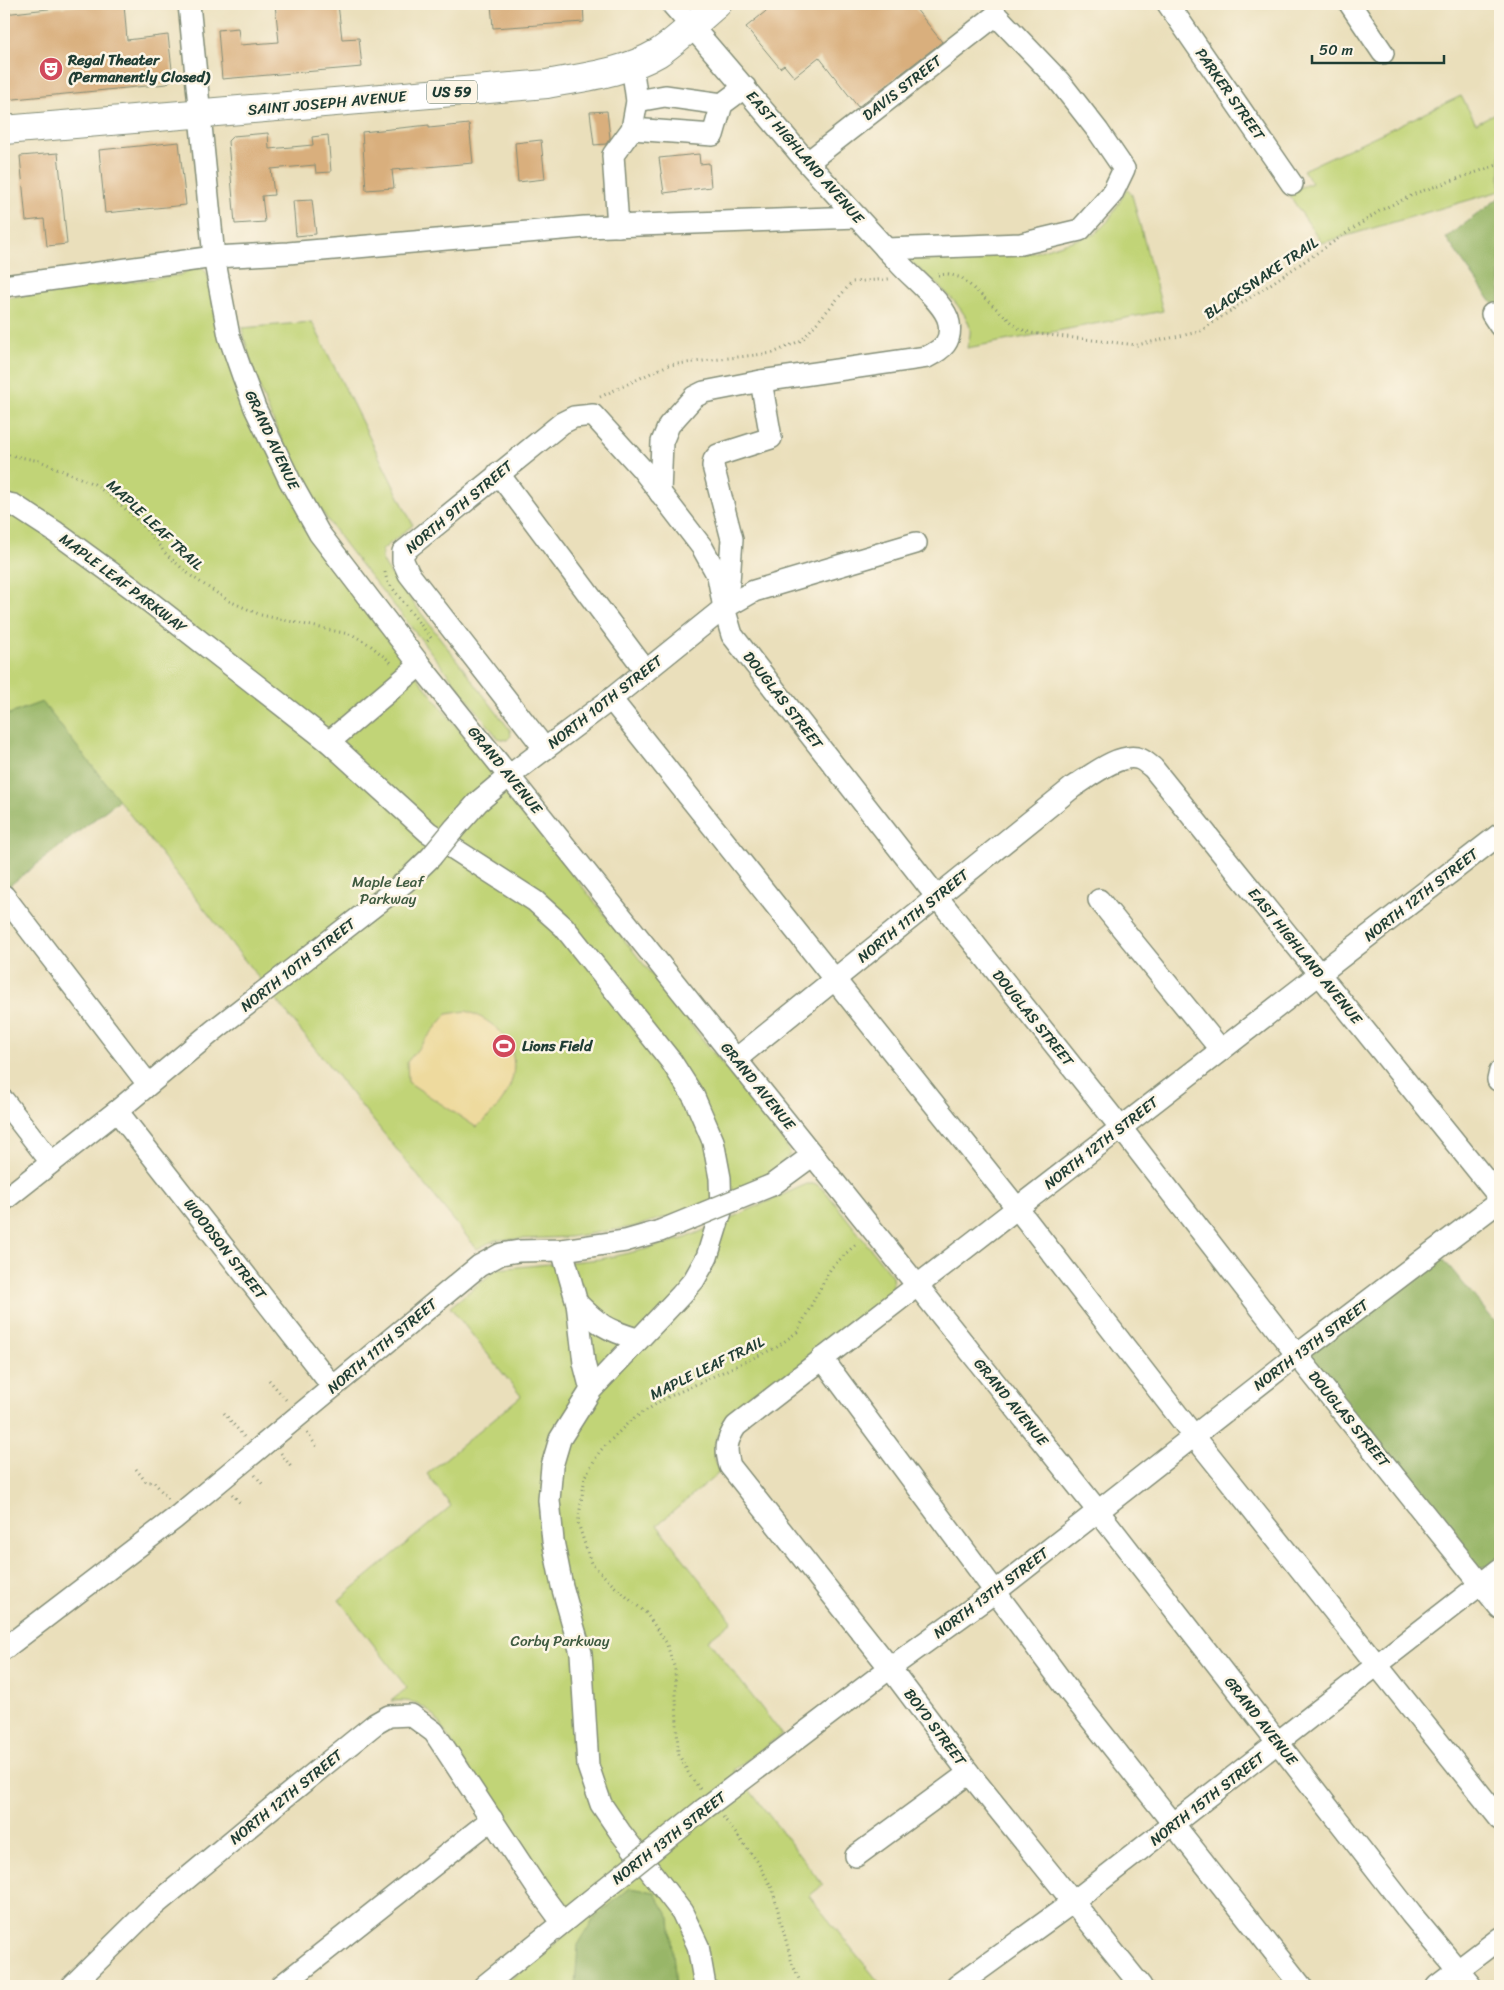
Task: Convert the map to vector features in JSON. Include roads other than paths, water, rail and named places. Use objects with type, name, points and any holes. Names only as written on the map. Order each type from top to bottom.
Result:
[{"type":"main road","name":"SAINT JOSEPH AVENUE","points":[[4,130],[547,84],[608,72],[632,65],[659,52],[717,4]]},
{"type":"street","name":"GRAND AVENUE","points":[[189,4],[214,257],[230,336],[255,408],[290,480],[319,533],[420,665],[1098,1511],[1411,1914],[1464,1978]]},
{"type":"street","name":"EAST HIGHLAND AVENUE","points":[[672,4],[808,162],[941,307],[949,322],[949,339],[942,350],[927,357],[761,381]]},
{"type":"street","name":"PARKER STREET","points":[[1168,4],[1292,184]]},
{"type":"street","points":[[1350,4],[1383,52]]},
{"type":"street","name":"DAVIS STREET","points":[[808,162],[996,15],[1059,81],[1098,131],[1124,169],[1112,194],[1080,230],[1021,244],[886,249]]},
{"type":"street","points":[[618,226],[613,156],[632,129],[637,101],[632,65]]},
{"type":"street","points":[[632,129],[713,135],[722,104],[745,87]]},
{"type":"street","points":[[637,101],[665,96],[722,104]]},
{"type":"street","points":[[4,286],[214,257],[288,253],[402,242],[618,226],[857,217]]},
{"type":"street","points":[[660,493],[662,442],[669,425],[694,397],[704,392],[761,381],[771,438],[718,455],[714,460],[713,466],[732,539],[729,582],[724,608]]},
{"type":"street","name":"DOUGLAS STREET","points":[[593,416],[660,493],[702,547],[718,576],[724,608],[732,635],[1121,1128],[1297,1355],[1500,1608]]},
{"type":"street","name":"NORTH 9TH STREET","points":[[544,748],[409,574],[403,560],[403,552],[562,423],[574,417],[593,416]]},
{"type":"street","points":[[498,473],[646,671]]},
{"type":"street","name":"MAPLE LEAF PARKWAY","points":[[4,503],[14,505],[54,531],[116,576],[329,742],[428,832],[535,901],[564,927],[671,1061],[694,1097],[713,1141],[720,1178],[721,1212],[707,1257],[694,1280],[638,1339]]},
{"type":"street","name":"NORTH 10TH STREET","points":[[4,1200],[117,1111],[213,1031],[405,882],[431,857],[478,802],[544,748],[611,699],[704,626],[724,608],[754,592],[916,543]]},
{"type":"street","points":[[329,742],[420,665]]},
{"type":"street","points":[[611,699],[1017,1208],[1194,1436],[1500,1819]]},
{"type":"street","name":"EAST HIGHLAND AVENUE","points":[[1092,775],[1127,756],[1140,758],[1153,768],[1321,973],[1500,1200]]},
{"type":"street","name":"NORTH 11TH STREET","points":[[736,1059],[1073,787],[1092,775]]},
{"type":"street","name":"NORTH 12TH STREET","points":[[730,1466],[725,1451],[728,1438],[736,1426],[1500,834]]},
{"type":"street","points":[[4,896],[148,1084]]},
{"type":"street","points":[[1099,900],[1221,1050]]},
{"type":"street","points":[[4,1100],[52,1162]]},
{"type":"street","name":"WOODSON STREET","points":[[117,1111],[333,1386]]},
{"type":"street","name":"NORTH 11TH STREET","points":[[4,1649],[180,1514],[479,1266],[501,1254],[519,1251],[562,1250],[625,1241],[660,1231],[772,1185],[813,1155]]},
{"type":"street","name":"NORTH 13TH STREET","points":[[484,1986],[708,1807],[890,1668],[994,1592],[1297,1355],[1500,1200]]},
{"type":"street","points":[[562,1250],[577,1302],[584,1362],[590,1390]]},
{"type":"street","points":[[577,1302],[596,1322],[615,1332],[638,1339],[590,1390],[560,1439],[552,1466],[549,1500],[553,1541],[562,1586],[581,1653],[588,1766],[601,1804],[620,1832],[682,1912],[698,1946],[705,1986]]},
{"type":"street","points":[[822,1358],[1070,1694],[1301,1986]]},
{"type":"street","name":"BOYD STREET","points":[[730,1466],[890,1668],[970,1773],[1141,1986]]},
{"type":"street","name":"NORTH 15TH STREET","points":[[957,1986],[1073,1902],[1174,1825],[1500,1569]]},
{"type":"street","name":"NORTH 12TH STREET","points":[[72,1986],[149,1910],[287,1795],[375,1724],[389,1716],[411,1715],[434,1732],[562,1922]]},
{"type":"street","points":[[856,1856],[970,1773]]},
{"type":"street","points":[[281,1986],[492,1819]]},
{"type":"street","points":[[1437,1986],[1464,1978],[1500,1938]]},
{"type":"place","name":"Regal Theater (Permanently Closed)","points":[[51,69]]},
{"type":"place","name":"Lions Field","points":[[504,1046]]},
{"type":"park label","name":"Maple Leaf Parkway","points":[[388,890]]},
{"type":"park label","name":"Corby Parkway","points":[[560,1641]]}]
